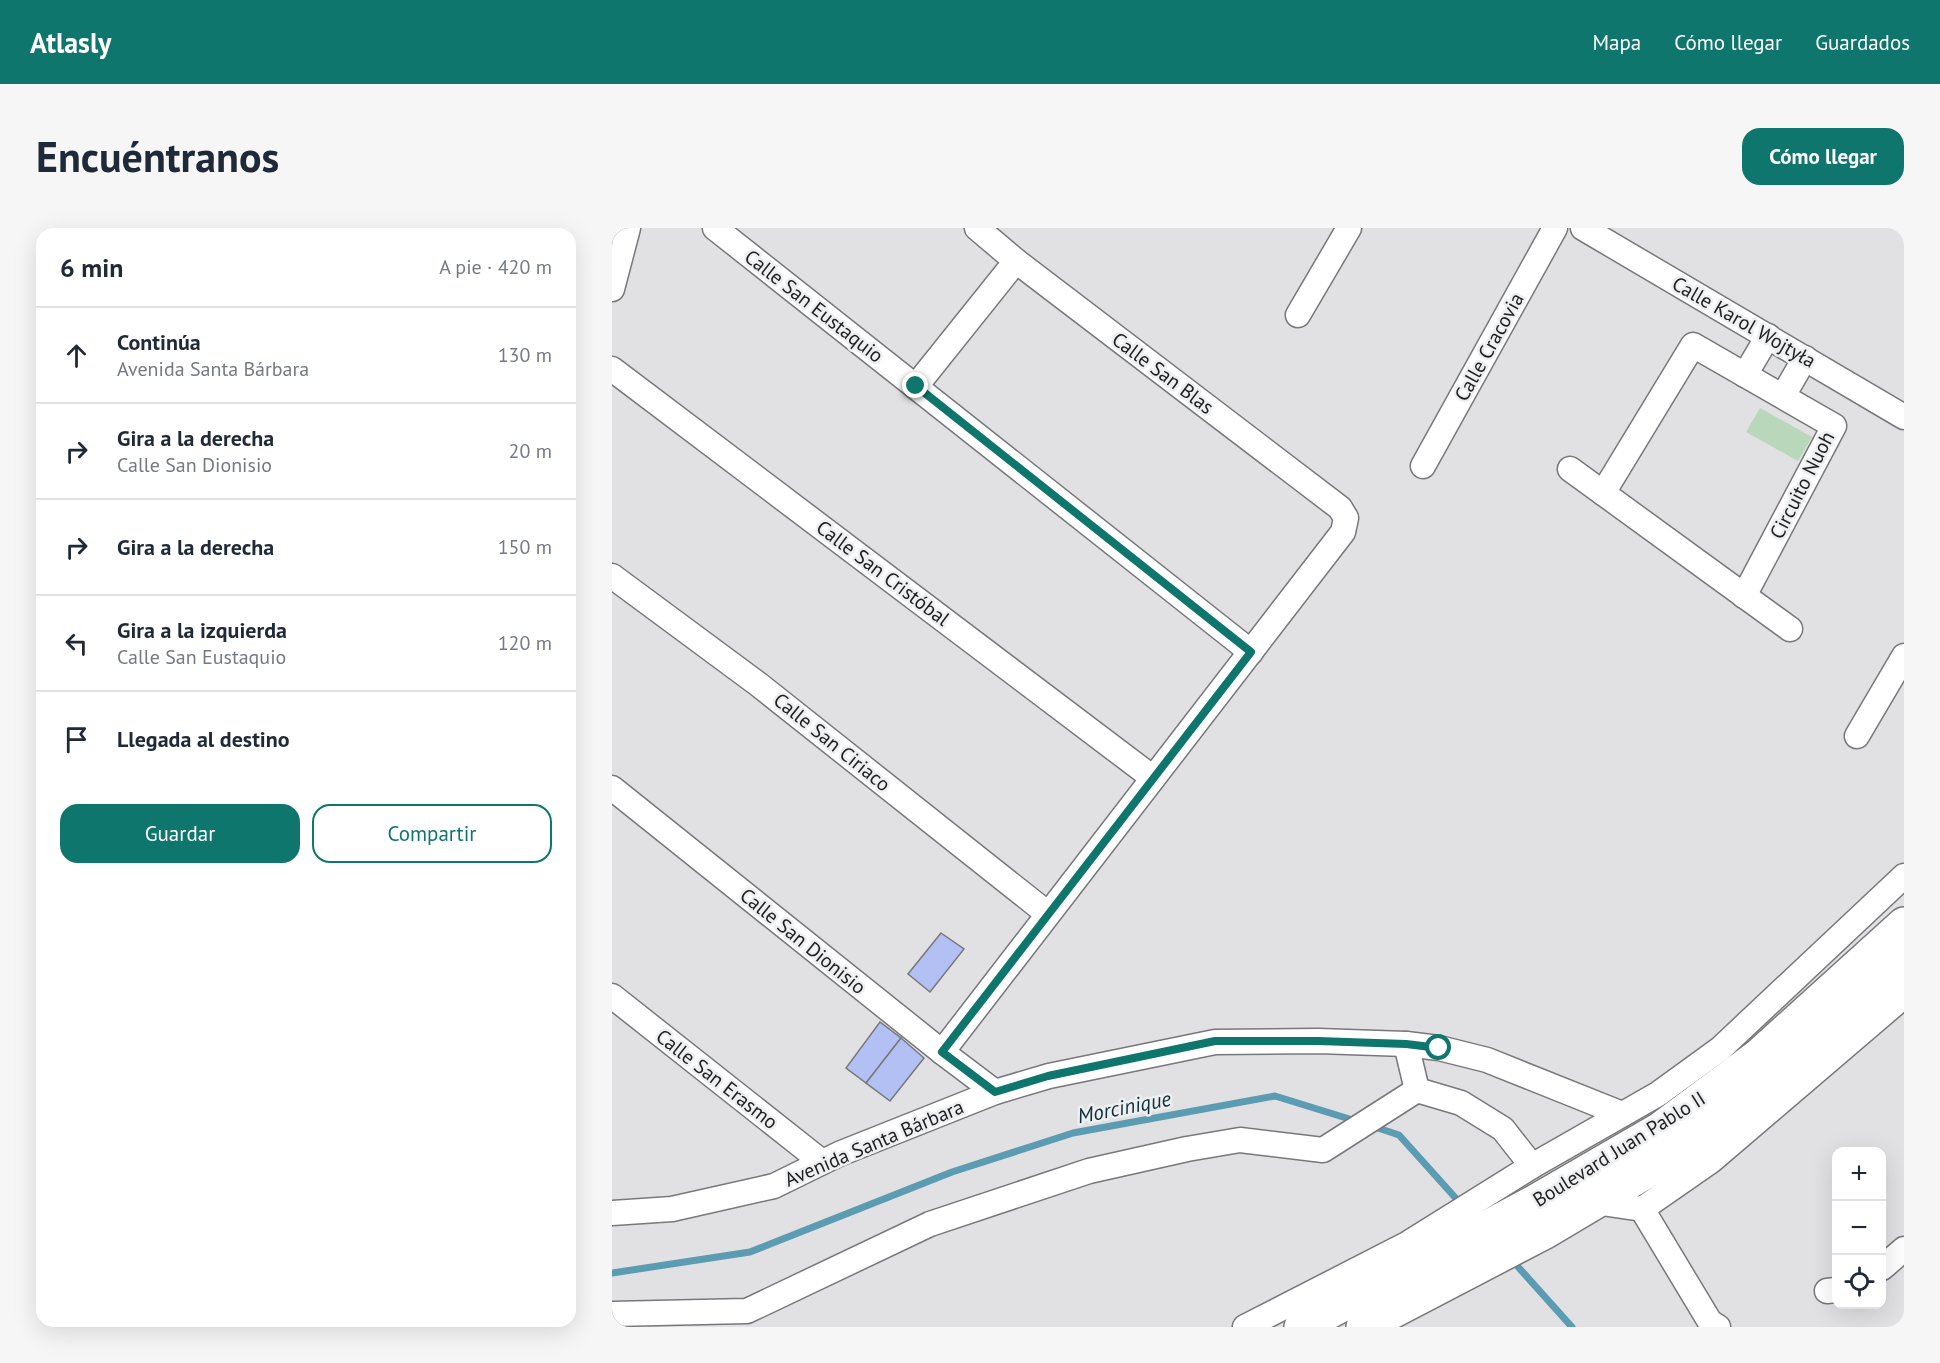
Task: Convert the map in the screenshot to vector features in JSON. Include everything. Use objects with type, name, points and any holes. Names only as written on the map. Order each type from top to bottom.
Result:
[{"type":"main road","name":"Boulevard Juan Pablo II","points":[[1301,1327],[1452,1263],[1540,1217],[1758,1056],[1904,924]]},
{"type":"main road","name":"Boulevard Juan Pablo II","points":[[1540,1217],[1595,1202],[1661,1163],[1723,1121],[1904,962]]},
{"type":"main road","name":"Boulevard Juan Pablo II","points":[[1363,1327],[1452,1263]]},
{"type":"street","points":[[612,290],[628,228]]},
{"type":"street","name":"Calle San Eustaquio","points":[[715,228],[1251,652]]},
{"type":"street","name":"Calle San Blas","points":[[977,228],[1016,261],[1341,508],[1346,518],[1343,532],[1251,652]]},
{"type":"street","points":[[1298,315],[1349,228]]},
{"type":"street","name":"Calle Cracovia","points":[[1423,466],[1555,228]]},
{"type":"street","name":"Calle Karol Wojtyła","points":[[1583,228],[1904,417]]},
{"type":"street","points":[[916,386],[1016,261]]},
{"type":"street","points":[[1745,375],[1768,336]]},
{"type":"street","name":"Circuito Nuoh","points":[[1603,493],[1693,345],[1834,426],[1744,596]]},
{"type":"street","points":[[1783,396],[1805,358]]},
{"type":"street","name":"Calle San Cristóbal","points":[[612,369],[1153,778]]},
{"type":"street","points":[[1570,469],[1790,629]]},
{"type":"street","name":"Calle San Ciriaco","points":[[612,576],[758,684],[1048,914]]},
{"type":"street","points":[[942,1052],[1251,652]]},
{"type":"street","points":[[1857,736],[1904,656]]},
{"type":"street","name":"Calle San Dionisio","points":[[612,788],[995,1092]]},
{"type":"street","points":[[1245,1327],[1407,1244],[1532,1166],[1658,1094],[1720,1049],[1904,876]]},
{"type":"street","name":"Calle San Erasmo","points":[[612,996],[822,1162]]},
{"type":"street","points":[[1595,1202],[1642,1209],[1711,1161],[1904,996]]},
{"type":"street","name":"Avenida Santa Bárbara","points":[[612,1212],[672,1209],[774,1186],[822,1162],[995,1092],[1048,1076],[1215,1041],[1318,1041],[1406,1044],[1439,1048],[1487,1059],[1622,1114]]},
{"type":"street","points":[[1406,1044],[1417,1090]]},
{"type":"street","points":[[1720,1049],[1758,1056]]},
{"type":"street","points":[[612,1314],[747,1319],[930,1224],[1089,1172],[1187,1149],[1240,1140],[1307,1150],[1323,1150],[1417,1090],[1461,1103],[1503,1129],[1532,1166]]},
{"type":"street","points":[[1642,1209],[1710,1322],[1718,1327]]},
{"type":"street","points":[[1886,1264],[1904,1249]]},
{"type":"green space","points":[[1760,408],[1812,437],[1798,461],[1746,432]]},
{"type":"building","points":[[941,933],[964,949],[930,992],[908,974]]},
{"type":"building","points":[[880,1022],[901,1038],[866,1083],[846,1068]]},
{"type":"building","points":[[901,1038],[924,1058],[890,1101],[866,1083]]},
{"type":"waterway","name":"Morcinique","points":[[612,1273],[750,1252],[952,1172],[1073,1133],[1275,1096],[1356,1121]]},
{"type":"waterway","name":"Morcinique","points":[[1372,1126],[1399,1135],[1461,1204]]},
{"type":"waterway","name":"Morcinique","points":[[1511,1259],[1572,1327]]},
{"type":"route","points":[[916,386],[1251,652],[942,1052],[995,1092],[1048,1076],[1215,1041],[1318,1041],[1406,1044],[1439,1048]]}]
